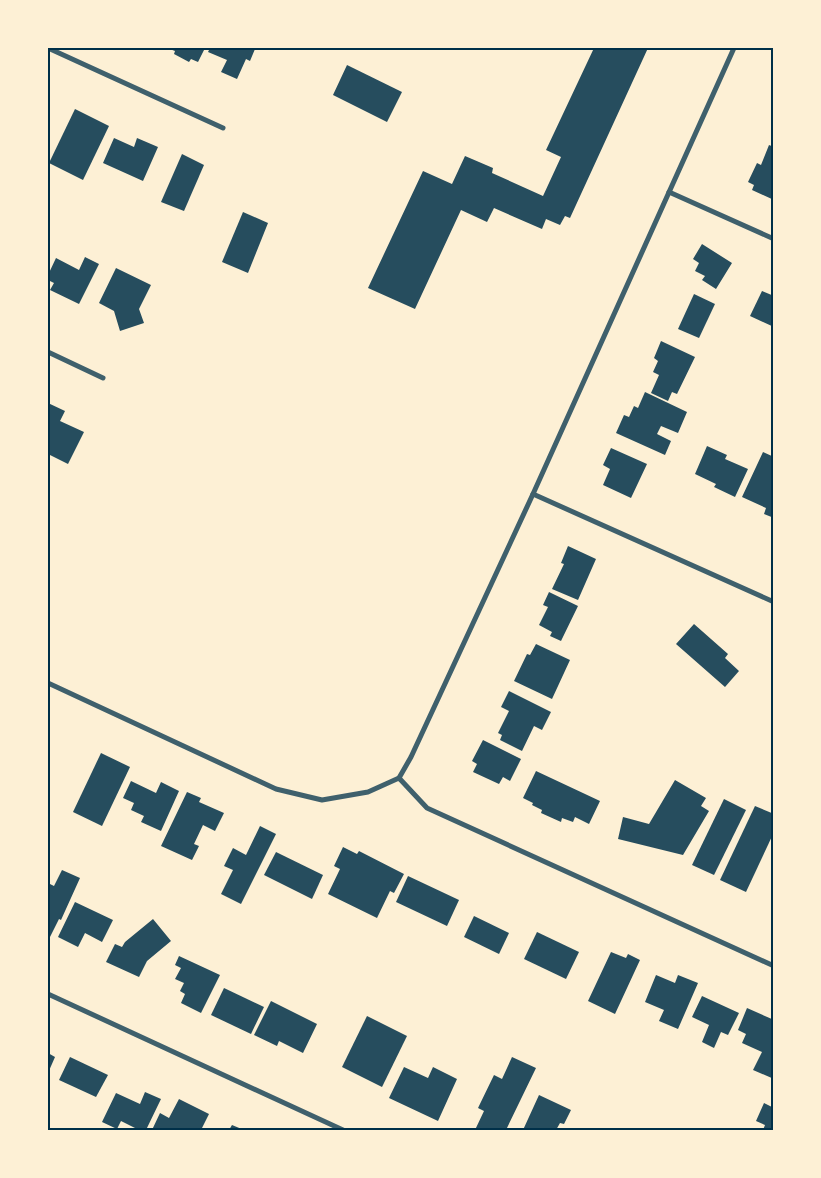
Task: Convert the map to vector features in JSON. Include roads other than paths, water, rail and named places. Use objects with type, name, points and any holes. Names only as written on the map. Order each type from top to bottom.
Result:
[{"type":"street","points":[[48,48],[223,128]]},
{"type":"street","points":[[48,683],[276,789],[322,800],[368,792],[399,778],[411,757],[533,494],[734,48]]},
{"type":"street","points":[[669,192],[774,239]]},
{"type":"street","points":[[48,352],[103,378]]},
{"type":"street","points":[[533,494],[774,602]]},
{"type":"street","points":[[399,778],[427,808],[774,966]]},
{"type":"street","points":[[48,994],[343,1130]]}]
